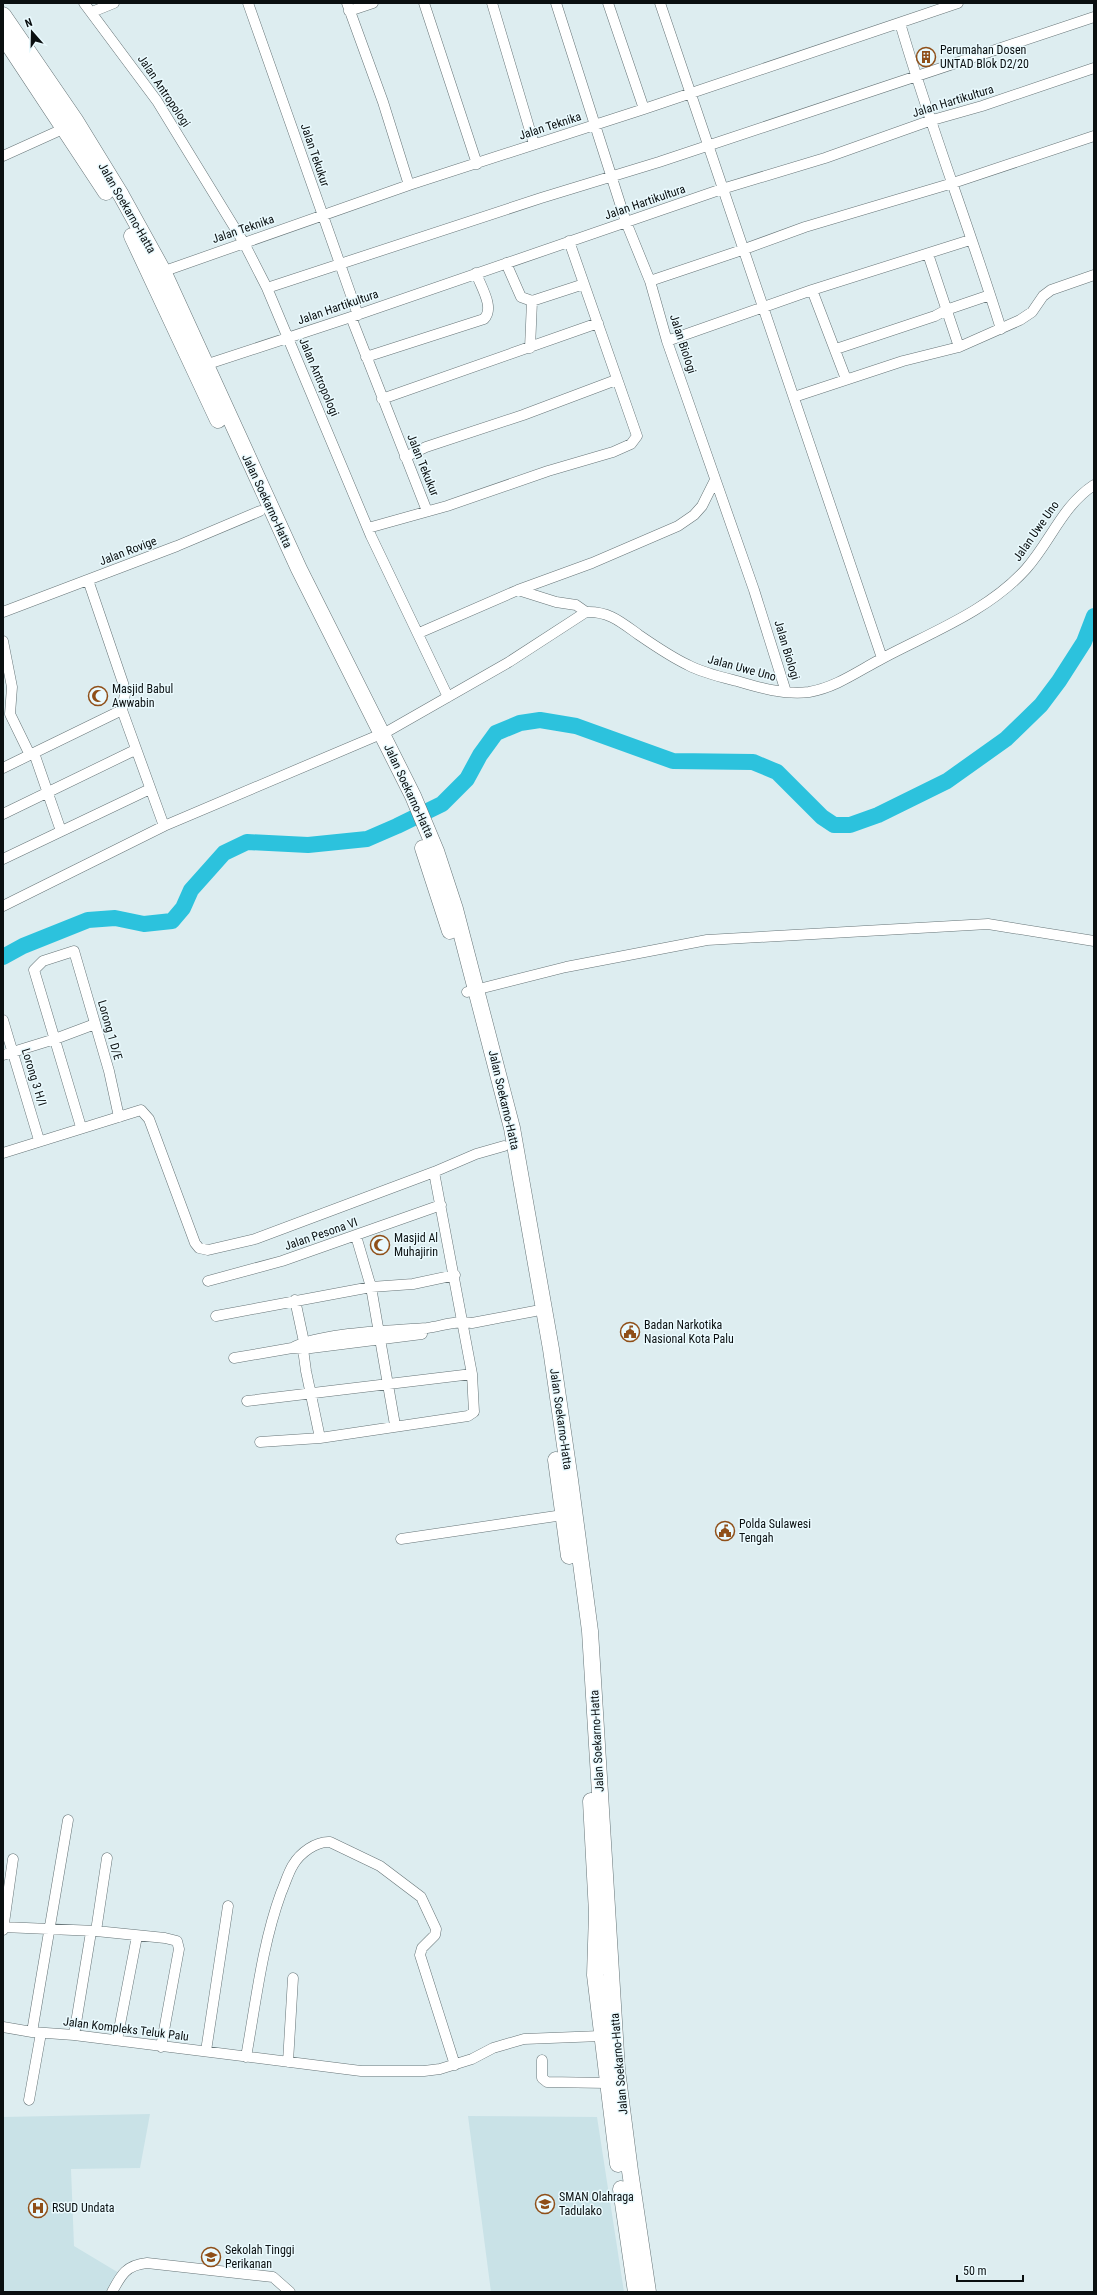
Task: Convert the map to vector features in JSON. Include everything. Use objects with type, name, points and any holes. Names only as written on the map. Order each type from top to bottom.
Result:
[{"type":"main road","name":"Jalan Soekarno-Hatta","points":[[3,15],[75,120],[121,195],[243,461],[299,570],[409,800],[455,909],[504,1146],[531,1258],[535,1311],[590,1631],[596,1799],[597,1913],[595,1976],[607,2083],[636,2292]]},
{"type":"main road","name":"Jalan Soekarno-Hatta","points":[[3,36],[65,128],[157,273],[205,365],[243,461],[260,511],[378,736]]},
{"type":"main road","name":"Jalan Soekarno-Hatta","points":[[471,990],[512,1128],[564,1481],[563,1515],[581,1652],[596,1799],[617,2070],[648,2292]]},
{"type":"street","name":"Jalan Antropologi","points":[[84,3],[157,101],[244,243],[267,288],[368,528],[448,697]]},
{"type":"street","points":[[92,12],[114,3]]},
{"type":"street","name":"Jalan Tekukur","points":[[248,3],[340,264],[366,357],[427,511]]},
{"type":"street","points":[[373,3],[348,7],[383,102],[409,185]]},
{"type":"street","points":[[424,3],[477,164]]},
{"type":"street","points":[[492,3],[534,144]]},
{"type":"street","name":"Jalan Biologi","points":[[556,3],[613,177],[626,222],[650,281],[667,341],[776,654],[786,692]]},
{"type":"street","points":[[608,3],[644,109]]},
{"type":"street","points":[[660,3],[742,250],[794,397],[882,658]]},
{"type":"street","name":"Jalan Teknika","points":[[157,273],[409,185],[596,125],[958,3]]},
{"type":"street","points":[[267,288],[541,198],[613,177],[916,78],[1094,17]]},
{"type":"street","points":[[900,23],[930,121],[953,183],[970,240],[1001,329]]},
{"type":"street","name":"Jalan Hartikultura","points":[[205,365],[355,316],[722,189],[825,158],[930,121],[982,106],[1094,68]]},
{"type":"street","points":[[3,156],[65,128]]},
{"type":"street","points":[[650,281],[805,227],[953,183],[1094,136]]},
{"type":"street","points":[[667,341],[812,290],[970,240]]},
{"type":"street","points":[[368,528],[447,506],[631,444],[637,436],[637,432],[616,380],[598,323],[569,241]]},
{"type":"street","points":[[928,254],[960,347]]},
{"type":"street","points":[[506,263],[521,297],[532,301],[584,284]]},
{"type":"street","points":[[366,357],[484,319],[488,315],[489,307],[476,273]]},
{"type":"street","points":[[794,397],[846,379],[960,347],[1020,320],[1032,312],[1043,296],[1051,290],[1094,275]]},
{"type":"street","points":[[812,290],[836,349],[846,379]]},
{"type":"street","points":[[836,349],[935,316],[946,310],[990,295]]},
{"type":"street","points":[[530,348],[532,301]]},
{"type":"street","points":[[382,399],[598,323]]},
{"type":"street","points":[[405,457],[426,447],[523,415],[616,380]]},
{"type":"street","points":[[419,633],[518,590],[592,563],[678,526],[694,515],[702,506],[715,480]]},
{"type":"street","name":"Jalan Uwe Uno","points":[[518,590],[556,602],[576,605],[586,612],[597,611],[619,619],[639,635],[688,666],[763,689],[786,692],[808,692],[833,686],[882,658],[942,628],[1001,594],[1030,564],[1067,509],[1076,499],[1094,485]]},
{"type":"street","name":"Jalan Rovige","points":[[3,612],[88,580],[260,511]]},
{"type":"street","points":[[88,580],[123,683],[125,694],[122,710],[135,750],[164,826]]},
{"type":"street","points":[[3,906],[164,826],[378,736],[509,662],[586,612]]},
{"type":"street","points":[[3,641],[12,687],[10,714],[32,754],[61,831]]},
{"type":"street","points":[[3,768],[122,710]]},
{"type":"street","points":[[3,814],[135,750]]},
{"type":"street","points":[[3,859],[150,789]]},
{"type":"street","points":[[471,990],[566,967],[707,940],[988,924],[1094,941]]},
{"type":"street","name":"Lorong 1 D/E","points":[[55,1039],[34,970],[43,961],[74,951],[119,1117]]},
{"type":"street","name":"Lorong 3 H/I","points":[[3,1020],[8,1053],[39,1140]]},
{"type":"street","points":[[8,1053],[55,1039],[95,1024]]},
{"type":"street","points":[[55,1039],[81,1127]]},
{"type":"street","points":[[3,1153],[39,1140],[139,1110],[145,1112],[195,1243],[203,1250],[215,1250],[255,1239],[434,1172],[476,1154],[504,1146]]},
{"type":"street","points":[[260,1442],[320,1438],[395,1425],[473,1414],[472,1374],[466,1324],[434,1172]]},
{"type":"street","name":"Jalan Pesona VI","points":[[208,1281],[282,1261],[441,1205]]},
{"type":"street","points":[[356,1236],[371,1286],[389,1382],[395,1425]]},
{"type":"street","points":[[216,1316],[371,1286],[413,1284],[455,1275]]},
{"type":"street","points":[[295,1300],[310,1392],[320,1438]]},
{"type":"street","points":[[234,1358],[303,1345],[429,1327],[466,1324],[535,1311]]},
{"type":"street","points":[[247,1401],[389,1382],[472,1374]]},
{"type":"street","points":[[401,1540],[563,1515]]},
{"type":"street","points":[[29,2100],[49,1930],[68,1820]]},
{"type":"street","points":[[246,2057],[274,1911],[294,1863],[310,1848],[330,1842],[380,1866],[421,1897],[436,1929],[435,1935],[422,1948],[420,1955],[455,2065]]},
{"type":"street","points":[[74,2035],[107,1858]]},
{"type":"street","points":[[3,1930],[13,1859]]},
{"type":"street","points":[[206,2051],[228,1906]]},
{"type":"street","points":[[3,1927],[93,1932],[165,1938],[177,1941],[179,1945],[177,1961],[161,2047]]},
{"type":"street","points":[[117,2040],[137,1936]]},
{"type":"street","points":[[288,2062],[293,1978]]},
{"type":"street","name":"Jalan Kompleks Teluk Palu","points":[[3,2027],[37,2033],[74,2035],[117,2040],[161,2047],[206,2051],[361,2071],[424,2071],[455,2065],[493,2048],[524,2039],[601,2036]]},
{"type":"street","points":[[542,2060],[542,2078],[547,2082],[607,2083]]},
{"type":"street","points":[[112,2292],[124,2271],[134,2265],[147,2264],[273,2278],[290,2292]]},
{"type":"shaded area","name":"RSUD Undata","points":[[150,2114],[140,2168],[71,2169],[74,2246],[119,2273],[108,2292],[3,2292],[3,2117]]},
{"type":"shaded area","name":"SMAN Olahraga Tadulako","points":[[468,2116],[597,2117],[624,2292],[491,2292]]},
{"type":"waterway","points":[[3,957],[23,946],[88,920],[115,918],[144,924],[172,921],[183,908],[191,890],[224,853],[247,842],[308,845],[367,839],[397,826],[442,804],[467,779],[480,755],[496,733],[520,723],[540,720],[576,726],[673,761],[753,762],[777,772],[822,817],[834,825],[850,825],[878,815],[947,781],[1006,739],[1041,705],[1059,681],[1084,642],[1094,616]]},
{"type":"place","name":"Perumahan Dosen UNTAD Blok D2/20","points":[[926,57]]},
{"type":"place","name":"Masjid Babul Awwabin","points":[[98,696]]},
{"type":"place","name":"Masjid Al Muhajirin","points":[[380,1245]]},
{"type":"place","name":"Badan Narkotika Nasional Kota Palu","points":[[630,1332]]},
{"type":"place","name":"Polda Sulawesi Tengah","points":[[725,1531]]},
{"type":"place","name":"SMAN Olahraga Tadulako","points":[[545,2204]]},
{"type":"place","name":"RSUD Undata","points":[[38,2208]]},
{"type":"place","name":"Sekolah Tinggi Perikanan","points":[[211,2257]]}]
